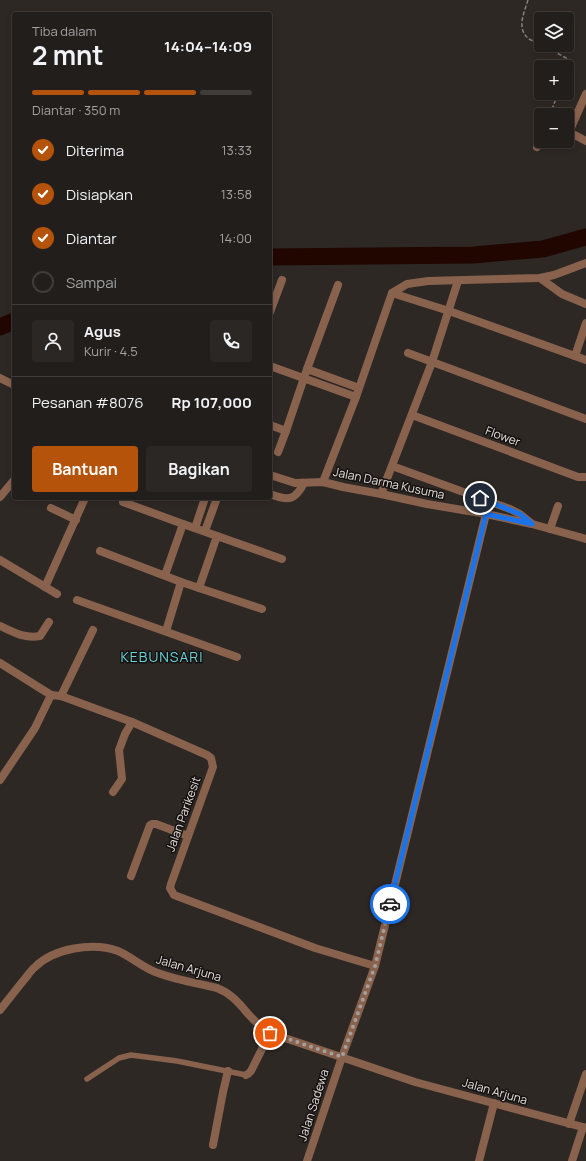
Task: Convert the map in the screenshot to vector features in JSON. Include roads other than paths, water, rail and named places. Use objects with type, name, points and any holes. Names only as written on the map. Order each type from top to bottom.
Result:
[{"type":"street","points":[[574,119],[586,94]]},
{"type":"street","points":[[574,134],[586,141]]},
{"type":"street","points":[[323,482],[356,397],[392,293],[407,284],[428,281],[540,278],[554,275],[586,263]]},
{"type":"street","points":[[540,278],[562,294],[586,304]]},
{"type":"street","points":[[272,305],[282,280]]},
{"type":"street","points":[[381,494],[432,362],[458,281]]},
{"type":"street","points":[[278,452],[338,285]]},
{"type":"street","points":[[392,293],[449,311],[586,360]]},
{"type":"street","points":[[575,356],[586,323]]},
{"type":"street","points":[[408,354],[586,419]]},
{"type":"street","points":[[272,367],[356,397]]},
{"type":"street","points":[[307,369],[359,388]]},
{"type":"street","points":[[0,378],[12,384]]},
{"type":"street","name":"Flower","points":[[412,415],[578,477],[586,477]]},
{"type":"street","points":[[272,426],[286,431]]},
{"type":"street","points":[[392,466],[510,509],[520,514],[532,524]]},
{"type":"street","name":"Jalan Darma Kusuma","points":[[272,476],[290,481],[304,483],[323,482],[427,504],[486,514],[532,524],[586,539]]},
{"type":"street","points":[[0,497],[12,482]]},
{"type":"street","points":[[272,495],[283,498],[294,497],[298,494],[304,483]]},
{"type":"street","points":[[45,587],[84,500]]},
{"type":"street","points":[[195,528],[204,500]]},
{"type":"street","points":[[204,531],[215,500]]},
{"type":"street","points":[[124,502],[282,559]]},
{"type":"street","points":[[550,529],[558,506]]},
{"type":"street","points":[[51,508],[76,520]]},
{"type":"street","name":"Jalan Sadewa","points":[[307,1161],[375,966],[486,514]]},
{"type":"street","points":[[165,575],[183,524]]},
{"type":"street","points":[[199,588],[217,536]]},
{"type":"street","points":[[100,551],[181,582],[262,609]]},
{"type":"street","points":[[0,560],[57,594]]},
{"type":"street","points":[[166,632],[181,582]]},
{"type":"street","points":[[78,600],[236,657]]},
{"type":"street","points":[[1,628],[27,637],[37,637],[40,636],[48,622]]},
{"type":"street","points":[[61,696],[93,630]]},
{"type":"street","name":"Jalan Parikesit","points":[[0,664],[51,695],[61,696],[132,722],[211,758],[213,767],[170,884],[170,888],[174,895],[315,948],[375,966]]},
{"type":"street","points":[[0,780],[35,728],[51,695]]},
{"type":"street","points":[[113,792],[122,779],[120,750],[125,734],[132,722]]},
{"type":"street","points":[[131,876],[150,825],[156,824],[188,836]]},
{"type":"street","name":"Jalan Arjuna","points":[[0,1010],[34,967],[43,960],[71,950],[90,947],[115,950],[158,973],[224,990],[232,996],[256,1024],[270,1033],[415,1082],[584,1128]]},
{"type":"street","points":[[246,1075],[251,1071],[270,1033]]},
{"type":"street","points":[[212,1145],[228,1072]]},
{"type":"street","points":[[569,1124],[586,1074]]},
{"type":"street","points":[[479,1161],[494,1103]]},
{"type":"street","points":[[572,1161],[584,1128]]},
{"type":"lane","points":[[87,1079],[119,1058],[131,1055],[177,1061],[246,1075]]},
{"type":"waterway","points":[[272,257],[473,255],[543,249],[586,237]]},
{"type":"waterway","points":[[0,327],[12,322]]},
{"type":"district","name":"KEBUNSARI","points":[[162,656]]}]
